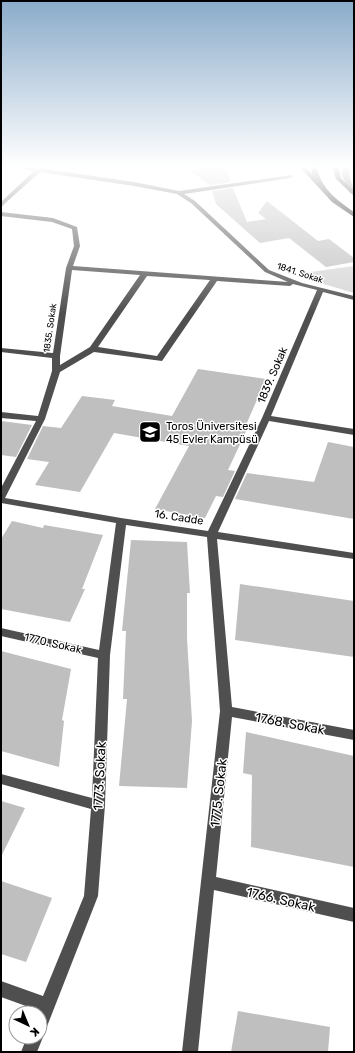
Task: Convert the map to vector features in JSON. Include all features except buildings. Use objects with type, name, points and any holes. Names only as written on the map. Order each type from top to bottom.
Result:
[{"type":"street","name":"1835. Sokak","points":[[1,498],[41,419],[56,372],[56,356],[69,268],[77,246],[75,228],[53,220],[11,215]]},
{"type":"street","name":"1841. Sokak","points":[[208,215],[267,271],[300,284],[354,298]]},
{"type":"street","points":[[69,268],[300,284]]},
{"type":"street","points":[[56,372],[93,349],[145,273]]},
{"type":"street","points":[[93,349],[159,359],[215,278]]},
{"type":"street","name":"1839. Sokak","points":[[212,534],[266,418],[321,289]]},
{"type":"street","points":[[1,350],[56,356]]},
{"type":"street","points":[[1,415],[41,419]]},
{"type":"street","points":[[266,418],[354,432]]},
{"type":"street","name":"16. Cadde","points":[[1,498],[121,520],[354,556]]},
{"type":"street","name":"1773. Sokak","points":[[47,1005],[91,896],[98,805],[104,655],[121,520]]},
{"type":"street","name":"1775. Sokak","points":[[190,1052],[226,711],[212,534]]},
{"type":"street","name":"1770. Sokak","points":[[1,632],[104,655]]},
{"type":"street","name":"1768. Sokak","points":[[226,711],[354,735]]},
{"type":"street","points":[[1,779],[98,805]]},
{"type":"street","name":"1766. Sokak","points":[[208,882],[354,915]]},
{"type":"street","points":[[1,989],[47,1005]]},
{"type":"shaded area","points":[[354,266],[354,293],[317,282],[303,273]]},
{"type":"place","name":"Toros Üniversitesi 45 Evler Kampüsü","points":[[150,432]]}]
